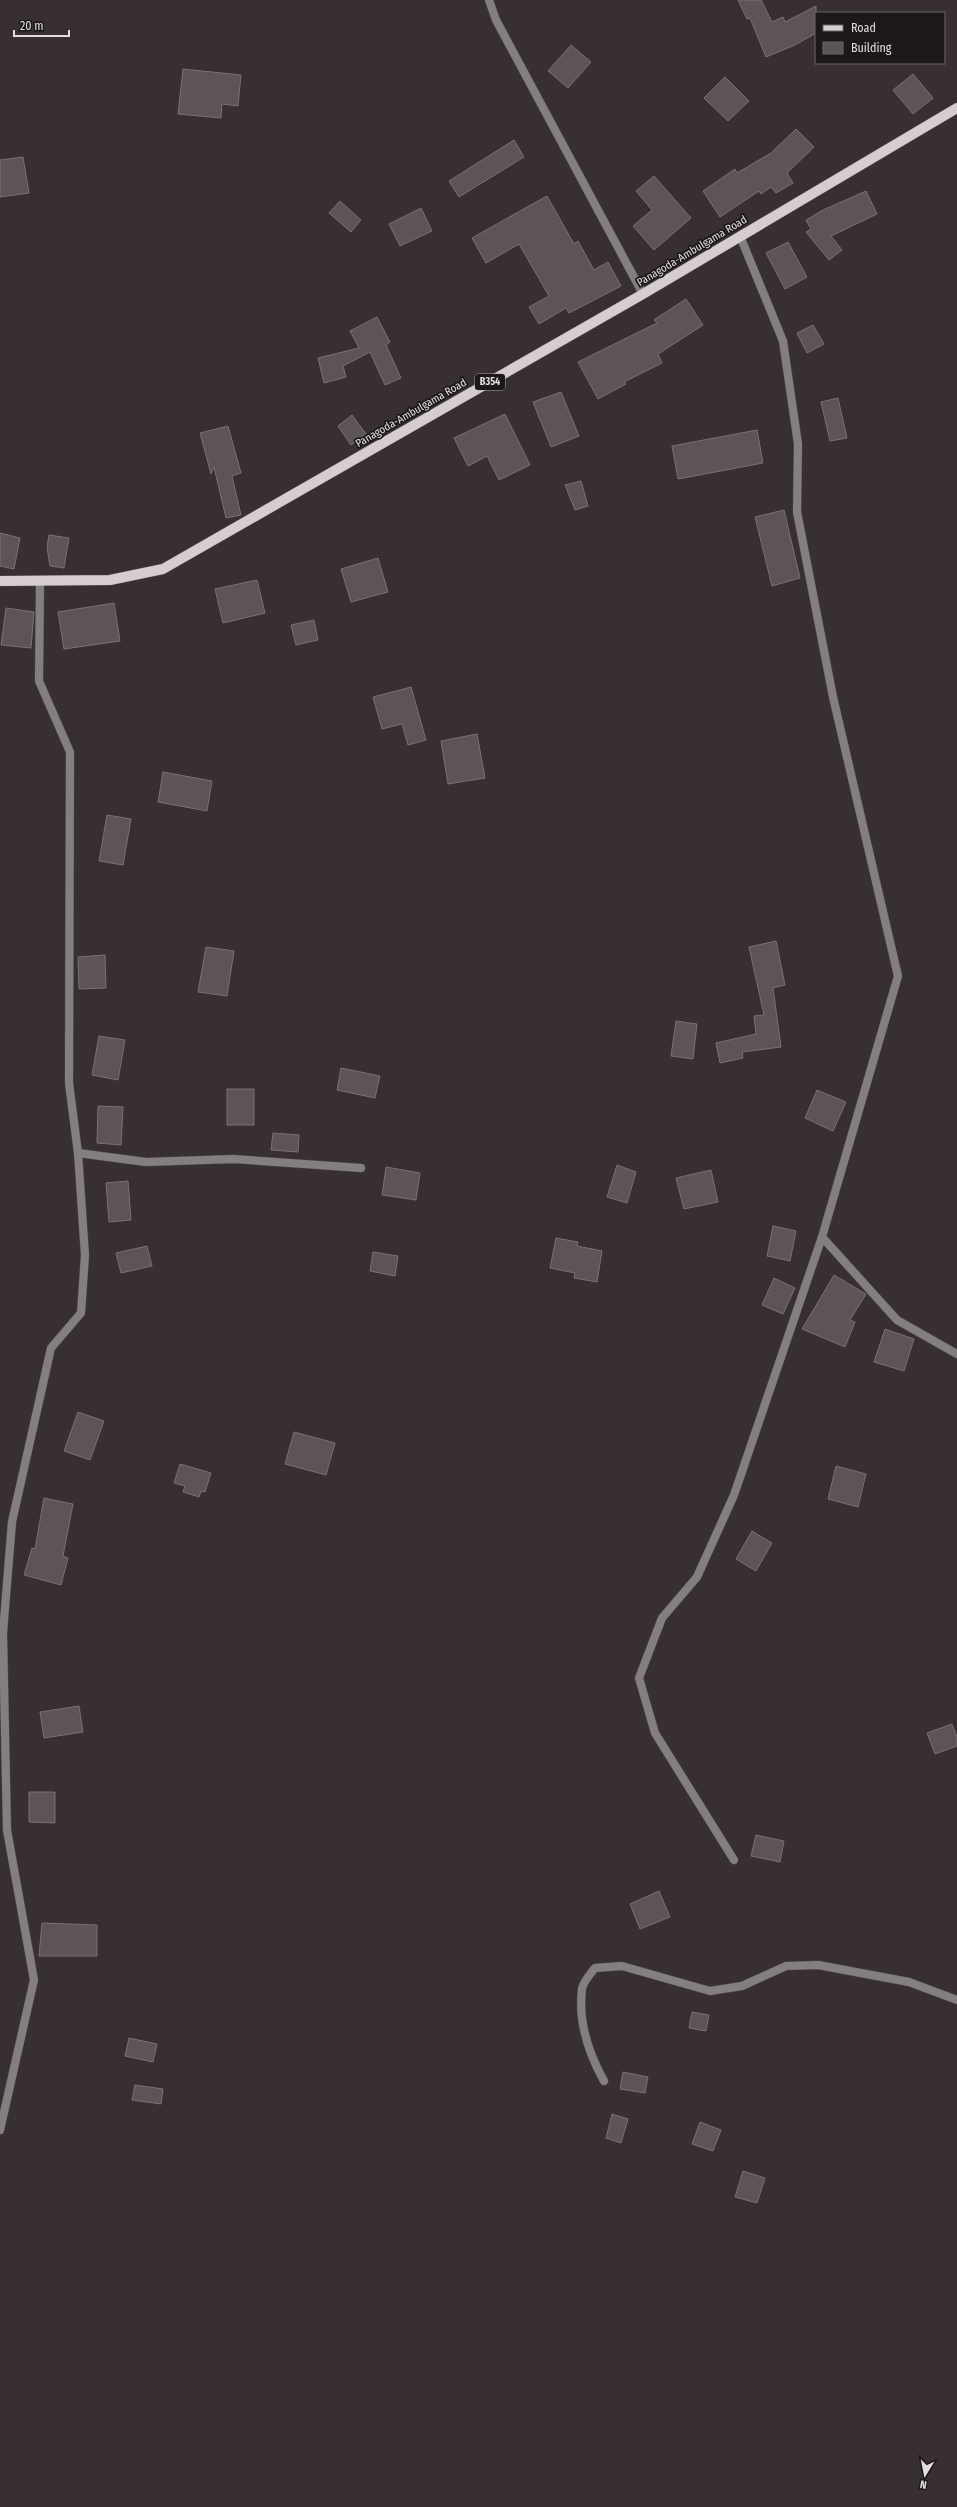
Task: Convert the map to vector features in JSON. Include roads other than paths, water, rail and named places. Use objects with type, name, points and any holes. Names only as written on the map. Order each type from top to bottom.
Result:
[{"type":"main road","name":"Panagoda-Ambulgama Road","points":[[0,581],[40,582],[110,580],[163,569],[643,294],[957,108]]},
{"type":"street","points":[[489,0],[496,20],[643,294]]},
{"type":"street","points":[[734,1860],[655,1732],[639,1678],[662,1618],[697,1577],[734,1495],[822,1237],[898,976],[833,696],[797,512],[798,444],[784,341],[740,236]]},
{"type":"street","points":[[0,2130],[34,1980],[7,1830],[3,1633],[12,1522],[51,1348],[81,1313],[85,1255],[78,1153],[69,1083],[70,752],[40,681],[40,582]]},
{"type":"street","points":[[78,1153],[146,1162],[234,1159],[361,1168]]},
{"type":"street","points":[[822,1237],[896,1320],[957,1354]]},
{"type":"street","points":[[604,2082],[591,2058],[584,2027],[582,1988],[595,1968],[622,1966],[710,1991],[742,1986],[786,1966],[818,1965],[909,1982],[957,2000]]}]
